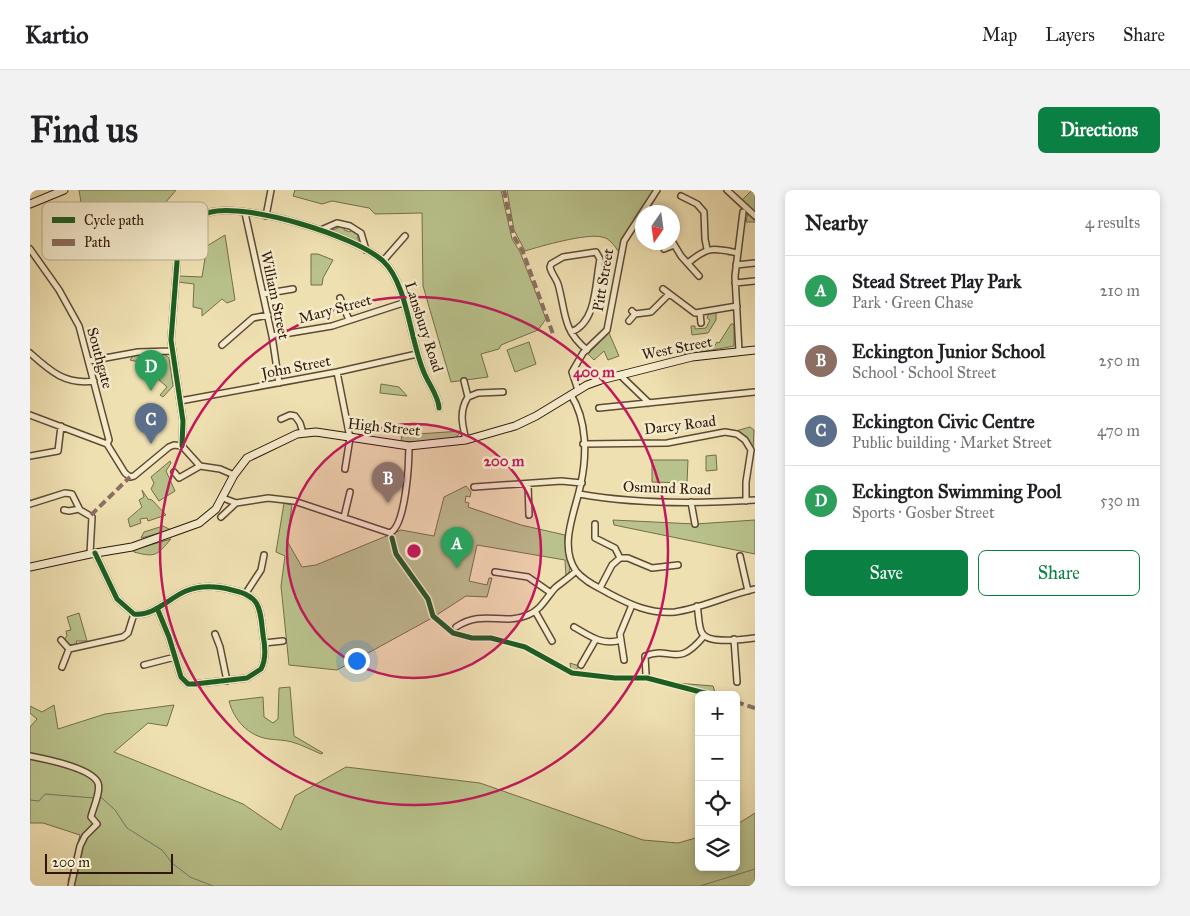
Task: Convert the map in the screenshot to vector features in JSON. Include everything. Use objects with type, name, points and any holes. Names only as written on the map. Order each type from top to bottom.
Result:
[{"type":"main road","points":[[30,204],[64,190]]},
{"type":"main road","name":"West Street","points":[[578,390],[593,382],[692,357],[755,350]]},
{"type":"main road","name":"High Street","points":[[30,568],[92,553],[136,546],[186,529],[207,518],[223,498],[234,475],[252,455],[302,433],[316,432],[409,446],[466,440],[515,426],[578,390]]},
{"type":"street","points":[[266,216],[271,190]]},
{"type":"street","name":"Pitt Street","points":[[578,390],[572,372],[586,350],[607,330],[624,242],[657,190]]},
{"type":"street","points":[[727,190],[755,216]]},
{"type":"street","points":[[681,196],[696,204],[704,212],[707,249]]},
{"type":"street","name":"Lansbury Road","points":[[208,213],[216,211],[266,216],[321,230],[366,250],[383,261],[394,275],[417,354],[439,408]]},
{"type":"street","points":[[739,351],[735,283],[743,212]]},
{"type":"street","name":"William Street","points":[[245,213],[268,315],[279,383]]},
{"type":"street","name":"Lansbury Road","points":[[321,230],[337,223],[350,226],[361,233],[366,250]]},
{"type":"street","points":[[383,261],[405,236]]},
{"type":"street","name":"Southgate","points":[[30,249],[59,290],[79,326],[109,440],[107,444],[125,473],[130,477],[134,476],[169,448],[174,445],[182,446]]},
{"type":"street","points":[[688,263],[707,249],[738,253]]},
{"type":"street","points":[[678,250],[699,276]]},
{"type":"street","points":[[571,332],[582,327],[589,317],[600,259],[596,252],[563,257],[551,264],[550,267],[558,286],[571,332],[573,338],[586,350]]},
{"type":"street","name":"Lansbury Road","points":[[177,260],[172,308],[171,351],[184,430],[182,446]]},
{"type":"street","points":[[736,266],[755,263]]},
{"type":"street","points":[[735,283],[755,281]]},
{"type":"street","points":[[262,294],[293,289]]},
{"type":"street","points":[[663,289],[693,312],[700,313],[710,309],[737,306]]},
{"type":"street","points":[[629,322],[633,312],[651,312],[669,294]]},
{"type":"street","points":[[340,298],[349,320]]},
{"type":"street","name":"Mary Street","points":[[272,336],[322,328],[403,303]]},
{"type":"street","points":[[700,313],[701,323]]},
{"type":"street","points":[[222,345],[251,319],[268,315]]},
{"type":"street","points":[[89,361],[138,352],[171,351]]},
{"type":"street","points":[[30,353],[52,373],[76,383],[94,381]]},
{"type":"street","name":"John Street","points":[[180,401],[337,372],[417,354]]},
{"type":"street","points":[[337,372],[350,438],[345,468]]},
{"type":"street","points":[[620,375],[649,403]]},
{"type":"street","points":[[464,381],[468,396],[463,406],[461,418],[466,440]]},
{"type":"street","points":[[468,396],[478,393],[503,392]]},
{"type":"street","points":[[599,408],[755,392]]},
{"type":"street","points":[[571,395],[582,420],[584,444],[582,482],[568,544],[571,560],[576,571],[584,579],[632,605],[647,610],[664,612],[697,606],[755,589]]},
{"type":"street","points":[[281,419],[290,415],[295,416],[300,423],[302,433]]},
{"type":"street","points":[[31,416],[107,444]]},
{"type":"street","points":[[30,456],[58,451],[61,426]]},
{"type":"street","name":"Darcy Road","points":[[584,444],[667,443],[725,432],[737,434],[745,440],[751,450],[746,482],[746,500]]},
{"type":"street","points":[[182,446],[200,466]]},
{"type":"street","points":[[223,498],[236,502],[274,499],[294,502],[390,533],[395,528],[408,488],[409,446]]},
{"type":"street","points":[[174,472],[179,478],[200,466],[220,469],[234,475]]},
{"type":"street","points":[[474,487],[502,483],[582,482]]},
{"type":"street","points":[[527,512],[528,484]]},
{"type":"street","points":[[344,517],[350,492]]},
{"type":"street","points":[[30,504],[69,493],[74,496],[79,509],[92,517],[92,553],[117,599],[134,614],[146,614],[183,593],[201,587],[224,588],[246,593],[259,607],[264,643],[263,665],[251,677],[188,684],[181,677],[157,608]]},
{"type":"street","name":"Osmund Road","points":[[579,494],[605,498],[691,502],[755,500]]},
{"type":"street","points":[[221,517],[236,502]]},
{"type":"street","points":[[691,502],[696,520]]},
{"type":"street","points":[[64,510],[79,509]]},
{"type":"street","points":[[595,524],[595,538],[615,548],[620,558]]},
{"type":"street","points":[[740,556],[748,591]]},
{"type":"street","points":[[600,588],[612,565],[620,558],[628,558],[652,568],[678,566]]},
{"type":"street","points":[[246,593],[266,559]]},
{"type":"street","points":[[456,627],[477,617],[516,618],[535,612],[551,593],[576,571]]},
{"type":"street","points":[[495,572],[528,577],[551,593]]},
{"type":"street","points":[[624,660],[621,630],[632,605]]},
{"type":"street","points":[[697,606],[704,636],[716,640],[755,638]]},
{"type":"street","points":[[535,612],[552,641]]},
{"type":"street","points":[[69,649],[123,637],[128,633],[134,614]]},
{"type":"street","points":[[577,627],[596,639],[608,643],[621,640]]},
{"type":"street","points":[[224,636],[216,636],[227,681]]},
{"type":"street","points":[[646,674],[645,656],[653,654],[685,654],[695,648],[704,636]]},
{"type":"street","points":[[581,665],[596,639]]},
{"type":"street","points":[[734,639],[737,682]]},
{"type":"street","points":[[61,640],[69,649],[69,659],[62,667]]},
{"type":"street","points":[[264,643],[283,640]]},
{"type":"street","points":[[144,665],[175,657]]},
{"type":"street","points":[[30,756],[67,764],[95,778],[99,787],[90,817],[97,824],[85,836],[80,846],[72,886]]},
{"type":"green space","points":[[79,190],[176,190],[166,202],[81,202]]},
{"type":"green space","points":[[295,190],[501,190],[512,239],[520,252],[546,319],[538,330],[501,345],[499,349],[481,354],[488,377],[451,382],[423,286],[422,213],[375,214],[369,208],[332,201],[322,204],[293,196]]},
{"type":"green space","points":[[507,190],[655,190],[645,205],[635,205],[635,220],[622,240],[619,252],[607,239],[595,236],[564,241],[525,251],[514,230]]},
{"type":"green space","points":[[752,190],[755,190],[755,222],[746,222],[749,207],[742,200]]},
{"type":"green space","points":[[337,225],[345,226],[344,230],[350,232],[352,229],[360,235],[357,237],[362,244],[328,229],[332,226],[333,230],[338,228]]},
{"type":"green space","points":[[225,235],[235,300],[227,303],[222,299],[202,316],[202,309],[193,307],[194,284],[178,282],[179,276],[202,277],[205,260],[208,260],[208,245]]},
{"type":"green space","points":[[311,254],[318,254],[333,260],[323,278],[322,285],[311,285]]},
{"type":"green space","points":[[716,311],[716,320],[708,333],[692,335],[691,326],[695,326],[695,329],[706,328],[710,320],[707,318],[709,313]]},
{"type":"green space","points":[[731,324],[734,324],[734,346],[685,355],[684,350],[714,347],[717,342],[719,343]]},
{"type":"green space","points":[[609,333],[619,356],[608,360],[604,351],[594,360],[588,354]]},
{"type":"green space","points":[[529,342],[536,364],[515,372],[507,350]]},
{"type":"green space","points":[[164,354],[169,358],[173,386],[163,397],[160,395],[167,387],[139,362],[130,360],[133,356]]},
{"type":"green space","points":[[381,384],[399,387],[407,396],[380,393]]},
{"type":"green space","points":[[750,427],[754,430],[753,450],[747,440],[736,431]]},
{"type":"green space","points":[[462,431],[455,438],[416,442],[401,441],[402,435]]},
{"type":"green space","points":[[716,455],[717,470],[706,471],[706,456]]},
{"type":"green space","points":[[652,460],[688,460],[687,483],[652,482]]},
{"type":"green space","points":[[170,461],[171,463],[166,471],[175,491],[159,501],[151,489],[154,483],[151,477]]},
{"type":"green space","points":[[466,486],[471,492],[470,497],[466,496],[465,502],[469,503],[468,507],[521,525],[565,535],[570,563],[569,573],[566,577],[565,560],[477,545],[469,581],[487,585],[489,578],[492,578],[487,597],[466,596],[432,618],[337,670],[289,665],[281,586],[285,556],[276,552],[284,503],[292,505],[287,541],[302,567],[316,565],[401,530],[434,536],[444,497]]},
{"type":"green space","points":[[142,490],[148,499],[152,500],[166,515],[148,521],[147,518],[140,519],[141,523],[130,527],[128,519],[142,507],[139,500],[144,497]]},
{"type":"green space","points":[[613,520],[695,524],[755,520],[755,554],[614,525]]},
{"type":"green space","points":[[163,526],[171,530],[141,538],[144,532]]},
{"type":"green space","points":[[171,539],[156,554],[141,554],[133,550]]},
{"type":"green space","points":[[79,613],[87,641],[76,641],[77,644],[71,645],[66,642],[65,638],[67,636],[66,631],[71,630],[67,617]]},
{"type":"green space","points":[[570,663],[579,666],[575,671],[604,676],[647,677],[676,683],[713,686],[715,691],[695,692],[652,681],[571,676],[564,670],[564,666],[571,670]]},
{"type":"green space","points":[[290,687],[294,736],[323,753],[321,754],[292,742],[261,737],[248,731],[238,721],[231,708],[229,701],[263,697],[264,717],[273,723],[278,719],[279,688]]},
{"type":"green space","points":[[54,705],[58,729],[105,714],[174,705],[167,726],[148,723],[114,752],[243,804],[281,830],[295,796],[346,767],[480,783],[643,840],[678,843],[695,838],[695,871],[740,871],[740,822],[755,813],[755,886],[71,886],[68,881],[80,835],[43,823],[30,823],[30,727],[37,719],[30,713],[30,706],[42,712]]},
{"type":"waterway","points":[[30,800],[39,801],[45,794],[94,798]]},
{"type":"waterway","points":[[98,798],[102,798],[115,810],[127,828],[162,850],[172,863],[190,877],[213,886]]},
{"type":"waterway","points":[[700,886],[755,869]]},
{"type":"marked path","points":[[504,190],[513,235],[523,252],[553,334]]},
{"type":"marked path","points":[[91,515],[130,477]]},
{"type":"marked path","points":[[740,703],[755,708]]},
{"type":"cycle path","points":[[208,213],[228,210],[249,212],[300,224],[350,242],[369,251],[383,261],[398,283],[419,357],[439,408]]},
{"type":"cycle path","points":[[177,260],[171,340],[183,421],[182,446]]},
{"type":"cycle path","points":[[392,538],[396,554],[428,599],[433,616],[453,633],[472,638],[491,638],[525,647],[572,673],[615,678],[647,678],[697,691]]},
{"type":"cycle path","points":[[95,553],[117,599],[134,614],[148,613],[180,594],[197,588],[221,588],[249,596],[260,610],[265,652],[261,669],[247,678],[188,684],[181,677],[169,637],[157,608]]},
{"type":"place","name":"Eckington Swimming Pool","points":[[151,391]]},
{"type":"place","name":"Eckington Civic Centre","points":[[151,444]]},
{"type":"place","name":"Eckington Junior School","points":[[388,503]]},
{"type":"place","name":"Stead Street Play Park","points":[[457,568]]}]
